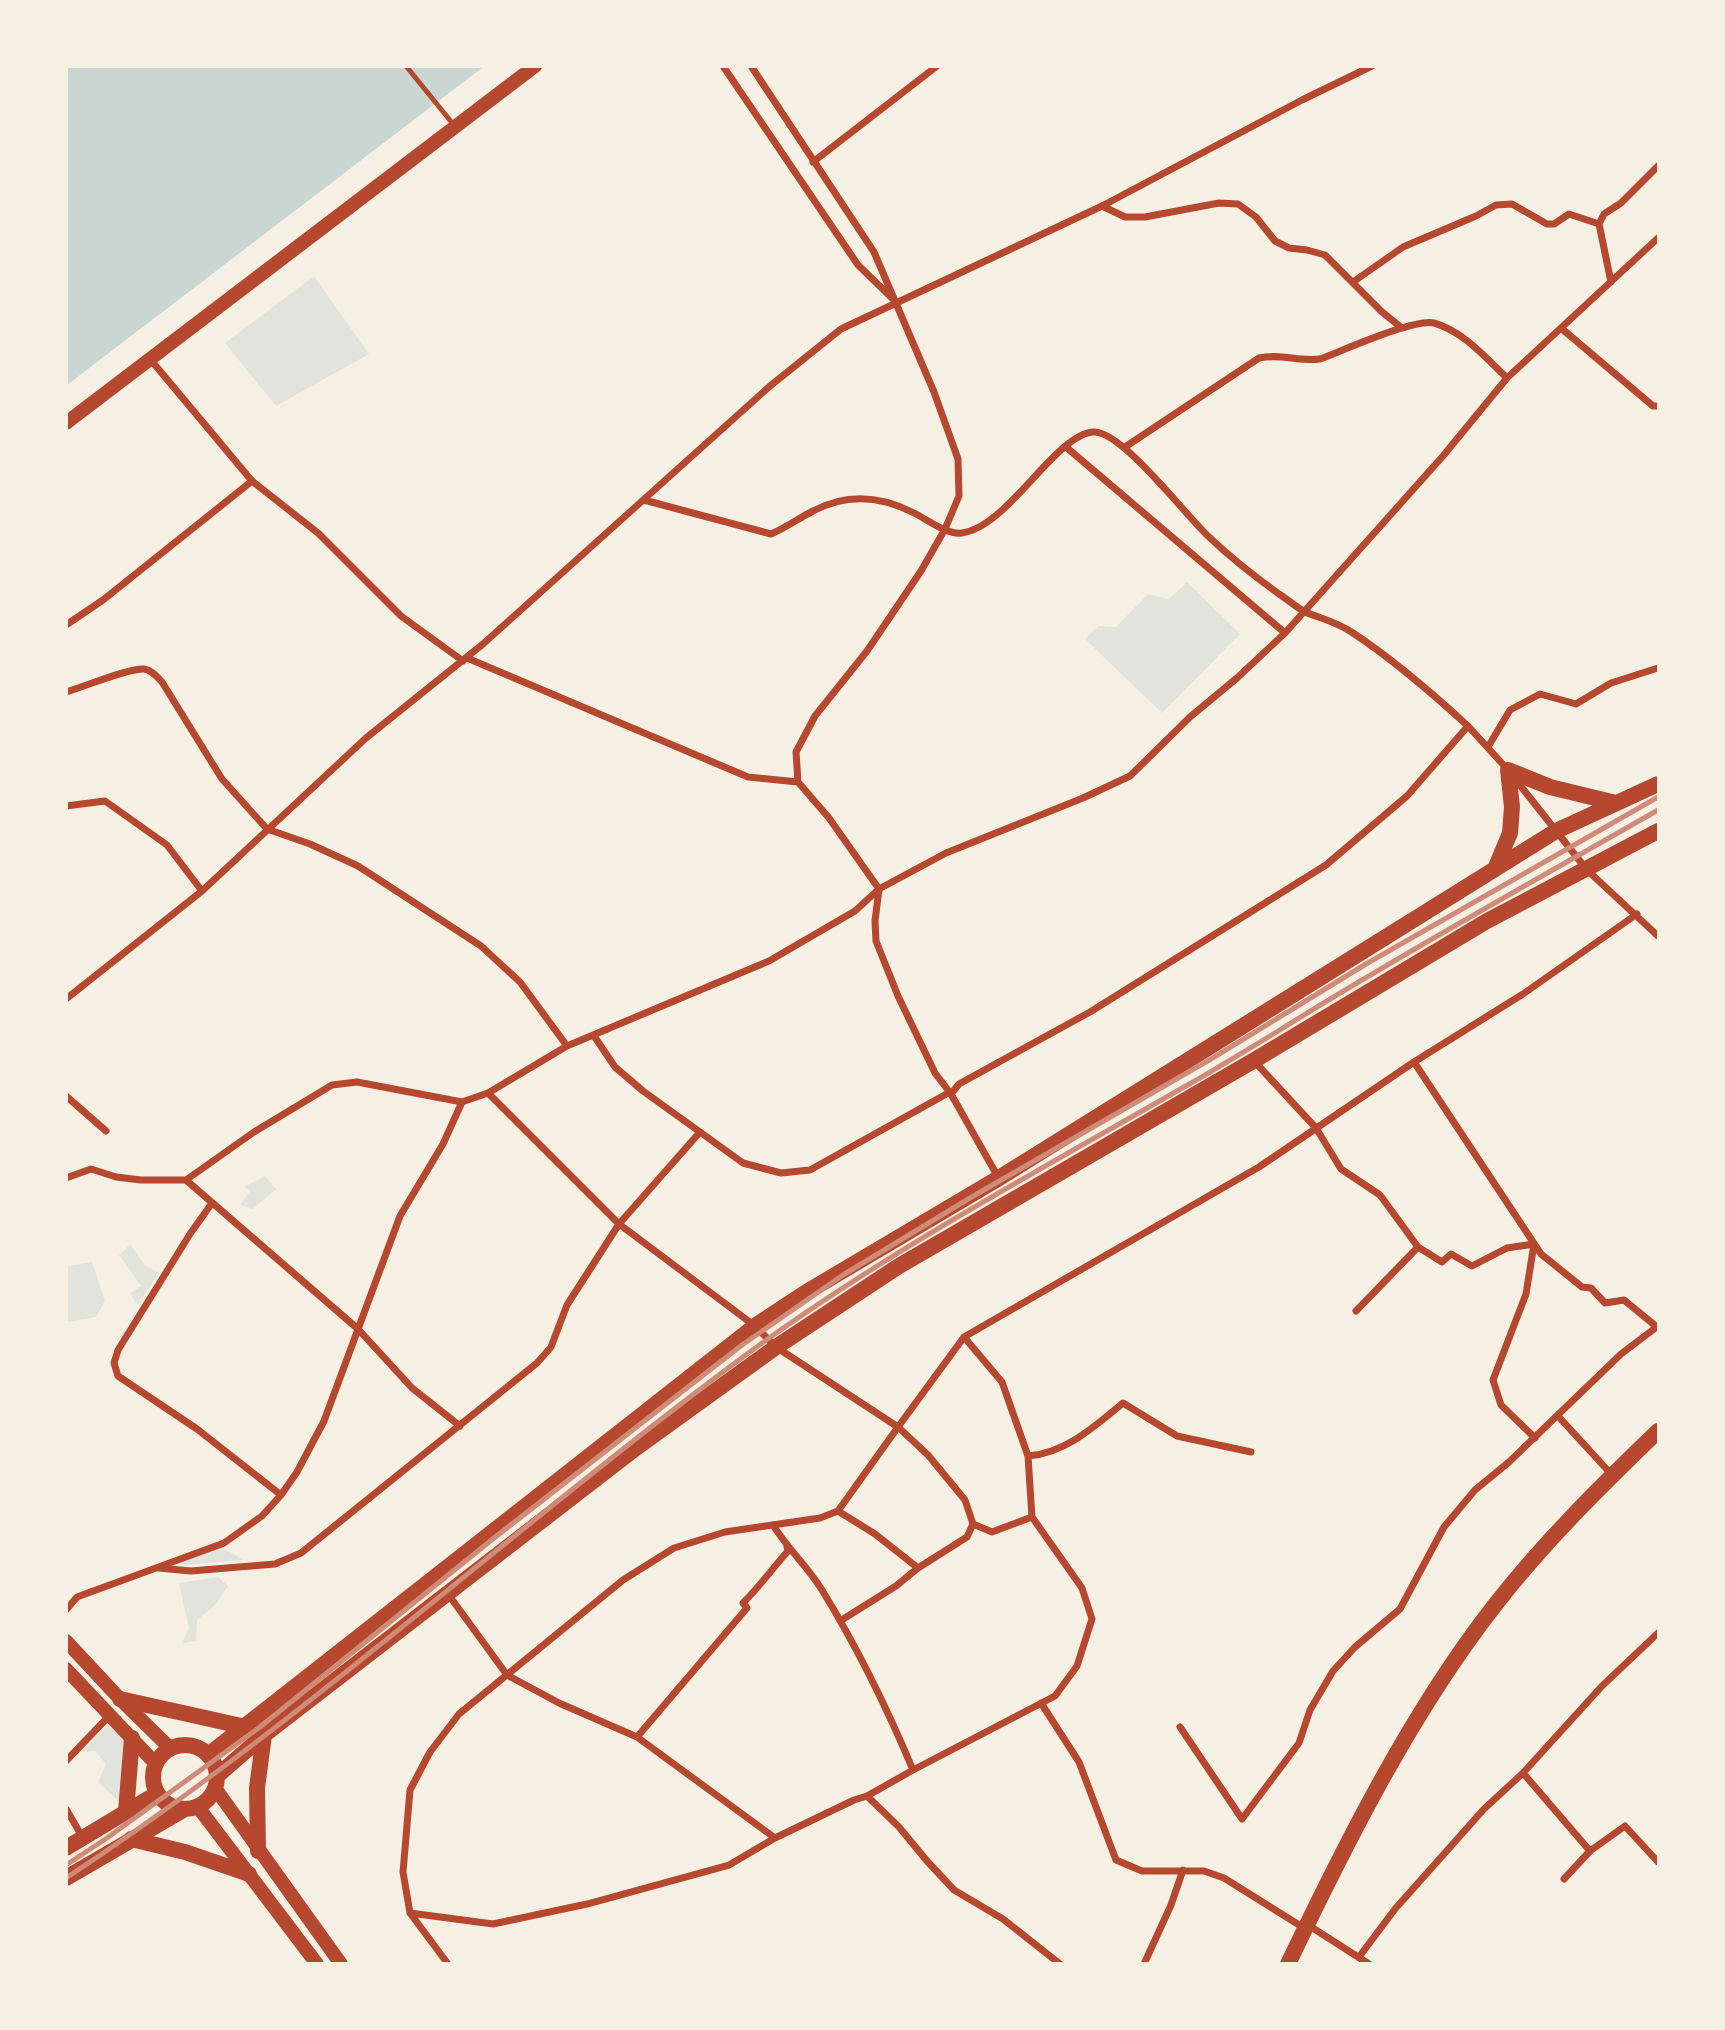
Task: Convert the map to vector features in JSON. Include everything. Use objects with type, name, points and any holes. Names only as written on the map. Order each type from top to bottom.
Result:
[{"type":"main road","points":[[66,423],[535,66]]},
{"type":"main road","points":[[1495,869],[1510,833],[1512,807],[1508,770],[1550,788],[1616,803]]},
{"type":"main road","points":[[208,1755],[755,1326],[805,1293],[999,1178],[1556,831],[1658,784]]},
{"type":"main road","points":[[66,1878],[131,1839],[205,1802],[216,1782],[264,1735],[447,1592],[636,1448],[776,1347],[899,1266],[1253,1061],[1487,921],[1658,831]]},
{"type":"main road","points":[[1287,1964],[1387,1769],[1439,1684],[1495,1605],[1581,1505],[1658,1431]]},
{"type":"main road","points":[[66,1641],[170,1748]]},
{"type":"main road","points":[[66,1669],[155,1763]]},
{"type":"main road","points":[[120,1699],[246,1727]]},
{"type":"main road","points":[[258,1851],[257,1788],[264,1735]]},
{"type":"main road","points":[[126,1811],[132,1738]]},
{"type":"main road","points":[[317,1964],[249,1874],[190,1808],[172,1807],[156,1794],[152,1773],[155,1763],[170,1748],[191,1745],[208,1755],[216,1768],[216,1782],[258,1851],[341,1964]]},
{"type":"main road","points":[[66,1848],[156,1794]]},
{"type":"main road","points":[[131,1839],[185,1852],[249,1874]]},
{"type":"street","points":[[723,66],[858,265],[896,302]]},
{"type":"street","points":[[751,66],[874,252],[958,459],[959,496],[945,529],[867,651],[815,716],[796,752],[798,782],[829,817],[879,889],[875,921],[876,942],[898,996],[935,1073],[951,1093],[999,1178]]},
{"type":"street","points":[[813,162],[937,66]]},
{"type":"street","points":[[66,999],[202,891],[366,738],[465,659],[770,386],[841,329],[1102,206],[1372,66]]},
{"type":"street","points":[[1611,282],[1599,224],[1604,214],[1621,203],[1658,166]]},
{"type":"street","points":[[1102,206],[1125,217],[1145,217],[1219,203],[1238,204],[1256,217],[1275,241],[1289,248],[1325,255],[1382,312],[1402,328]]},
{"type":"street","points":[[1353,282],[1403,247],[1496,205],[1512,204],[1547,224],[1569,214],[1599,224]]},
{"type":"street","points":[[66,1178],[91,1169],[116,1177],[141,1180],[186,1180],[254,1132],[332,1085],[357,1082],[462,1102],[488,1093],[567,1046],[769,961],[855,911],[879,889],[946,853],[1083,799],[1130,776],[1189,717],[1237,678],[1285,633],[1443,456],[1507,378],[1658,239]]},
{"type":"street","points":[[1125,447],[1259,358],[1270,355],[1306,361],[1320,359],[1402,328],[1431,322],[1454,332],[1507,378]]},
{"type":"street","points":[[1561,328],[1653,406],[1658,406]]},
{"type":"street","points":[[150,359],[252,481],[318,533],[401,616],[465,659],[748,777],[798,782]]},
{"type":"street","points":[[644,500],[771,534],[816,509],[849,499],[879,498],[945,529],[959,533],[973,531],[1003,510],[1081,434],[1107,433],[1125,447],[1208,537],[1248,572],[1304,611],[1332,620],[1354,633],[1430,692],[1468,726],[1508,770],[1587,870],[1658,936]]},
{"type":"street","points":[[1066,447],[1285,633]]},
{"type":"street","points":[[66,625],[103,600],[252,481]]},
{"type":"street","points":[[1488,747],[1510,710],[1540,694],[1576,704],[1611,683],[1658,668]]},
{"type":"street","points":[[66,692],[131,672],[145,669],[154,673],[222,779],[267,829],[310,844],[358,866],[481,946],[520,982],[567,1046]]},
{"type":"street","points":[[594,1036],[615,1067],[643,1091],[743,1163],[781,1173],[810,1170],[951,1093],[959,1084],[1090,1012],[1326,865],[1407,796],[1468,726]]},
{"type":"street","points":[[66,806],[105,801],[167,845],[202,891]]},
{"type":"street","points":[[447,1964],[410,1913],[403,1872],[410,1790],[430,1752],[459,1714],[623,1580],[674,1548],[725,1532],[820,1518],[838,1511],[964,1337],[1259,1167],[1414,1062],[1523,993],[1637,914]]},
{"type":"street","points":[[1253,1061],[1316,1128],[1342,1168],[1380,1195],[1418,1247],[1441,1262],[1451,1254],[1472,1266],[1507,1248],[1534,1244]]},
{"type":"street","points":[[1180,1727],[1242,1819],[1299,1743],[1310,1710],[1333,1671],[1355,1647],[1400,1609],[1444,1527],[1475,1490],[1535,1438],[1621,1354],[1658,1327],[1624,1300],[1605,1303],[1591,1288],[1582,1287],[1541,1254],[1414,1062]]},
{"type":"street","points":[[488,1093],[619,1224],[755,1326],[776,1347],[898,1427],[928,1455],[965,1500],[973,1524],[967,1537],[840,1621]]},
{"type":"street","points":[[66,1096],[106,1132]]},
{"type":"street","points":[[67,1609],[77,1597],[234,1538],[262,1516],[281,1495],[297,1472],[324,1421],[400,1216],[443,1144],[462,1102]]},
{"type":"street","points":[[154,1567],[191,1571],[275,1564],[300,1553],[460,1426],[537,1363],[551,1348],[566,1305],[619,1224],[700,1132]]},
{"type":"street","points":[[186,1180],[358,1329],[412,1388],[460,1426]]},
{"type":"street","points":[[212,1203],[132,1326],[114,1363],[118,1376],[123,1381],[197,1429],[281,1495]]},
{"type":"street","points":[[1534,1244],[1526,1294],[1493,1380],[1501,1405],[1535,1438]]},
{"type":"street","points":[[1356,1311],[1418,1247]]},
{"type":"street","points":[[410,1913],[493,1924],[587,1904],[729,1865],[775,1838],[867,1796],[1055,1696],[1077,1666],[1092,1619],[1082,1588],[1032,1517],[1028,1455],[1002,1382],[964,1337]]},
{"type":"street","points":[[1028,1455],[1042,1454],[1080,1438],[1123,1403],[1177,1436],[1251,1452]]},
{"type":"street","points":[[1558,1416],[1612,1475]]},
{"type":"street","points":[[838,1511],[875,1534],[919,1568]]},
{"type":"street","points":[[973,1524],[992,1532],[1032,1517]]},
{"type":"street","points":[[773,1525],[787,1547],[820,1587],[840,1621],[877,1688],[913,1770]]},
{"type":"street","points":[[637,1737],[747,1608],[743,1603],[765,1581],[788,1551],[787,1547]]},
{"type":"street","points":[[447,1592],[507,1675],[559,1703],[637,1737],[775,1838]]},
{"type":"street","points":[[1359,1956],[1413,1889],[1484,1810],[1523,1773],[1602,1686],[1658,1633]]},
{"type":"street","points":[[1041,1703],[1079,1762],[1116,1860],[1142,1871],[1204,1871],[1224,1878],[1369,1964]]},
{"type":"street","points":[[66,1761],[111,1715]]},
{"type":"street","points":[[1523,1773],[1590,1851]]},
{"type":"street","points":[[867,1796],[899,1827],[954,1890],[1003,1919],[1060,1964]]},
{"type":"street","points":[[66,1810],[83,1838]]},
{"type":"street","points":[[1564,1880],[1590,1851],[1625,1826],[1658,1862]]},
{"type":"street","points":[[1144,1964],[1171,1905],[1183,1870]]},
{"type":"lane","points":[[406,66],[455,127]]},
{"type":"shaded area","points":[[67,67],[483,67],[67,385]]},
{"type":"shaded area","points":[[314,276],[369,354],[276,406],[225,343]]},
{"type":"shaded area","points":[[1187,582],[1240,634],[1162,713],[1085,639],[1098,626],[1116,627],[1148,594],[1169,599]]},
{"type":"shaded area","points":[[265,1176],[276,1189],[253,1209],[240,1205],[250,1191],[244,1187]]},
{"type":"shaded area","points":[[130,1244],[145,1265],[159,1273],[138,1305],[130,1294],[141,1286],[119,1255]]},
{"type":"shaded area","points":[[92,1262],[105,1301],[96,1317],[67,1322],[67,1266]]},
{"type":"shaded area","points":[[221,1547],[244,1560],[182,1564],[182,1562]]},
{"type":"shaded area","points":[[218,1577],[228,1586],[215,1605],[197,1620],[196,1641],[182,1643],[189,1628],[179,1583]]},
{"type":"shaded area","points":[[111,1722],[128,1739],[121,1803],[98,1782],[106,1764],[95,1751],[81,1752]]},
{"type":"railway","points":[[66,1865],[260,1727],[494,1538],[742,1345],[843,1275],[970,1198],[1211,1059],[1366,964],[1658,797]]},
{"type":"railway","points":[[66,1878],[155,1817],[326,1688],[577,1485],[799,1317],[962,1214],[1658,810]]}]
